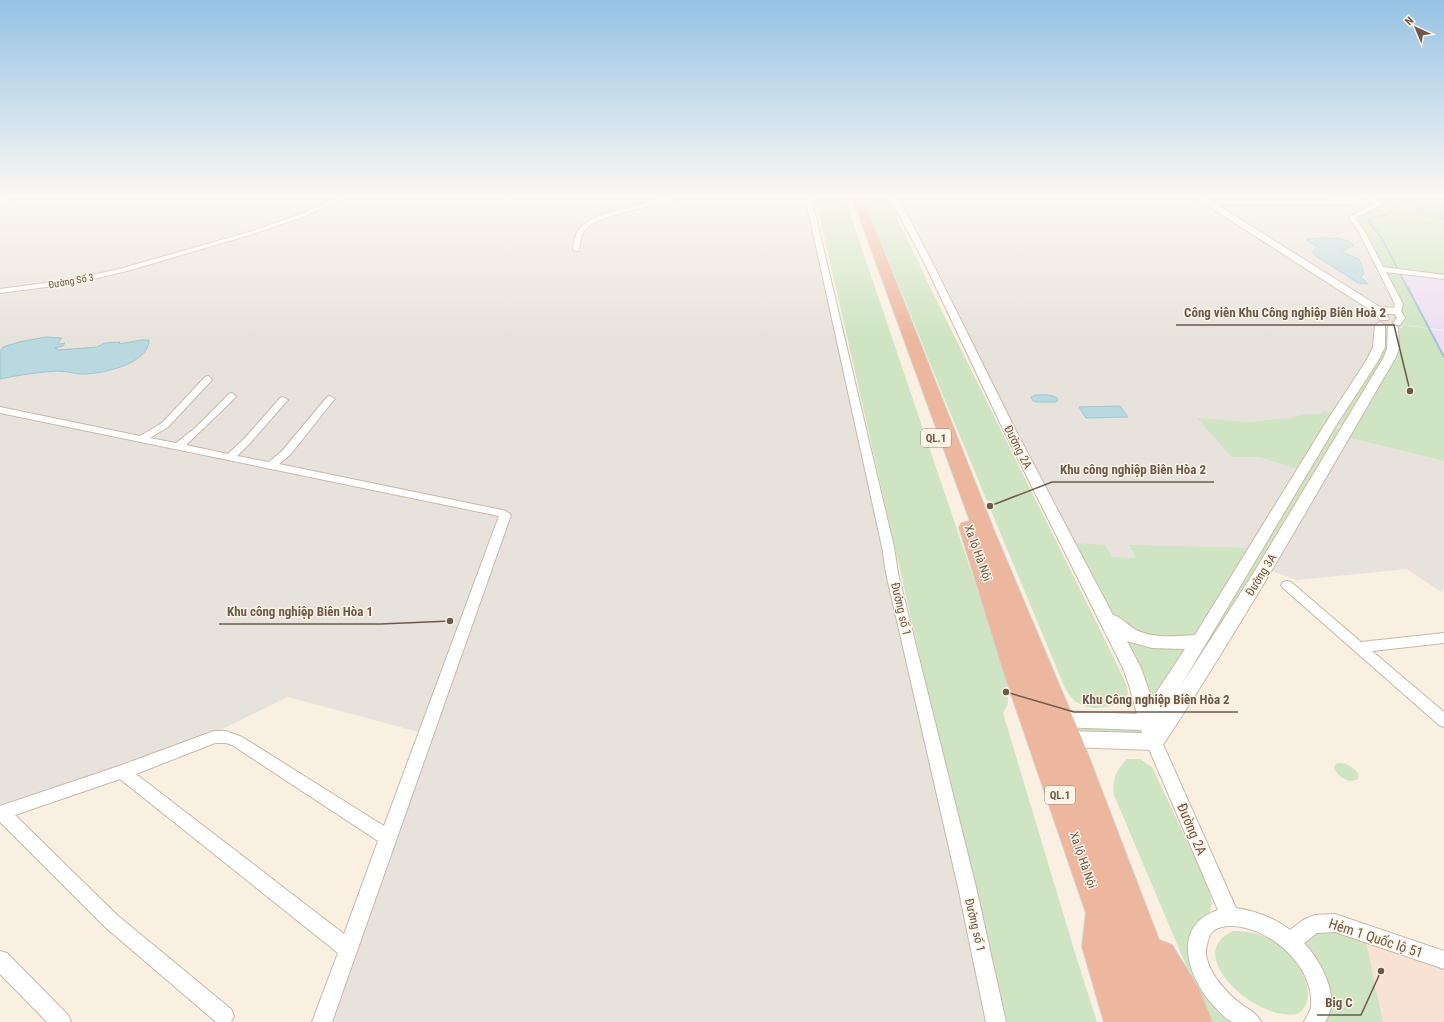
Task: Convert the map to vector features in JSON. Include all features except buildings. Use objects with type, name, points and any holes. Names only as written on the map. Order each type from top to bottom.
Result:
[{"type":"highway","name":"Xa lộ Hà Nội","points":[[868,244],[987,578],[1019,679],[1116,909],[1186,1002],[1194,1022]]},
{"type":"highway","name":"Xa lộ Hà Nội","points":[[875,244],[985,533],[1064,729],[1116,909],[1149,1012]]},
{"type":"highway","name":"Xa lộ Hà Nội","points":[[1116,909],[1100,946],[1149,1012]]},
{"type":"street","name":"Đường Số 3","points":[[0,291],[76,281],[125,270],[215,244]]},
{"type":"street","points":[[576,250],[577,244]]},
{"type":"street","name":"Đường số 1","points":[[819,244],[888,547],[892,574],[977,930],[996,1022]]},
{"type":"street","name":"Đường 2A","points":[[918,244],[1008,427],[1139,685],[1154,742],[1230,916]]},
{"type":"street","points":[[1266,244],[1363,309],[1384,320],[1401,318],[1397,311]]},
{"type":"street","points":[[1369,244],[1385,270],[1400,306],[1397,311],[1384,320]]},
{"type":"street","points":[[1385,270],[1444,277]]},
{"type":"street","name":"Đường 3A","points":[[1148,722],[1200,640],[1331,424],[1372,361],[1379,347],[1384,320]]},
{"type":"street","name":"Đường 3A","points":[[1154,742],[1193,684],[1264,570],[1390,357],[1393,348],[1384,320]]},
{"type":"street","points":[[141,439],[165,424],[208,378]]},
{"type":"street","points":[[178,447],[198,430],[232,396]]},
{"type":"street","points":[[271,466],[295,443],[330,399]]},
{"type":"street","points":[[230,457],[283,400]]},
{"type":"street","points":[[0,410],[502,513],[505,515],[322,1022]]},
{"type":"street","points":[[1331,424],[1348,429]]},
{"type":"street","points":[[1287,585],[1444,721]]},
{"type":"street","points":[[1100,609],[1121,630],[1137,638],[1170,644],[1200,640]]},
{"type":"street","points":[[1359,648],[1444,638]]},
{"type":"street","points":[[1064,729],[1148,722]]},
{"type":"street","points":[[1064,729],[1154,742]]},
{"type":"street","points":[[224,1016],[111,921],[1,813],[122,772],[214,737],[226,737],[238,741],[388,838]]},
{"type":"street","points":[[122,772],[348,949]]},
{"type":"street","points":[[1251,1022],[1241,1017],[1221,1000],[1206,981],[1198,961],[1197,943],[1202,929],[1213,920],[1230,916],[1244,918],[1260,923],[1290,943],[1305,959],[1316,976],[1321,994],[1321,1010],[1314,1022]]},
{"type":"street","name":"Hẻm 1 Quốc lộ 51","points":[[1290,943],[1312,924],[1323,921],[1335,923],[1444,960]]},
{"type":"street","points":[[0,960],[61,1022]]},
{"type":"shaded area","points":[[0,244],[817,244],[990,1022],[328,1022],[430,735],[288,697],[214,733],[0,809]]},
{"type":"shaded area","points":[[919,244],[1389,244],[1392,257],[1430,329],[1404,325],[1395,359],[1350,438],[1444,461],[1444,587],[1441,592],[1407,569],[1297,580],[1272,571],[1227,643],[1198,629],[1192,638],[1110,616]]},
{"type":"shaded area","points":[[1400,272],[1444,278],[1444,330],[1429,328]]},
{"type":"shaded area","points":[[1430,329],[1444,331],[1444,357],[1433,336]]},
{"type":"shaded area","points":[[1327,927],[1444,966],[1444,1022],[1324,1022]]},
{"type":"green space","points":[[826,244],[860,244],[1006,674],[1008,704],[1003,713],[1097,1022],[1003,1022]]},
{"type":"green space","points":[[882,244],[909,244],[1127,686],[1128,694],[1117,703],[1103,708],[1082,705],[1071,697],[1065,688],[942,393]]},
{"type":"green space","points":[[1265,244],[1268,244],[1375,311],[1378,316],[1374,316],[1371,312]]},
{"type":"green space","points":[[1369,244],[1444,244],[1444,276],[1399,271],[1429,328],[1403,324],[1393,319],[1402,309],[1402,304]]},
{"type":"green space","points":[[1403,325],[1430,329],[1444,357],[1444,461],[1350,438],[1395,359],[1398,349],[1398,328],[1402,328]]},
{"type":"green space","points":[[1384,327],[1389,328],[1388,347],[1385,356],[1343,426],[1337,424]]},
{"type":"green space","points":[[1324,411],[1332,412],[1297,469],[1260,457],[1232,457],[1197,418],[1249,422],[1292,418],[1306,414],[1320,414]]},
{"type":"green space","points":[[1336,427],[1342,429],[1258,567],[1213,637],[1211,636]]},
{"type":"green space","points":[[1073,543],[1105,545],[1112,557],[1136,558],[1129,545],[1248,548],[1192,638],[1151,639],[1117,623]]},
{"type":"green space","points":[[1124,636],[1188,645],[1151,701]]},
{"type":"green space","points":[[1069,725],[1145,728],[1148,736],[1073,733]]},
{"type":"green space","points":[[1127,759],[1140,759],[1152,767],[1207,883],[1212,903],[1209,914],[1196,924],[1190,939],[1239,1022],[1210,1022],[1114,795],[1114,780],[1120,767]]},
{"type":"green space","points":[[1339,763],[1352,767],[1358,774],[1358,779],[1351,781],[1341,777],[1334,768],[1336,764]]},
{"type":"green space","points":[[1327,927],[1365,938],[1383,1022],[1324,1022],[1299,946],[1317,930]]},
{"type":"green space","points":[[1233,931],[1243,931],[1262,936],[1271,940],[1292,957],[1302,971],[1308,987],[1307,1002],[1303,1009],[1297,1014],[1280,1014],[1262,1008],[1245,997],[1230,984],[1220,969],[1215,955],[1219,941]]},
{"type":"water","points":[[1312,244],[1352,244],[1354,246],[1342,250],[1344,253],[1359,259],[1364,273],[1361,277],[1368,284],[1358,283],[1316,256],[1312,252],[1318,247]]},
{"type":"water","points":[[46,337],[62,338],[58,343],[65,343],[63,346],[55,348],[59,350],[97,347],[105,343],[120,342],[119,344],[149,340],[147,348],[141,355],[133,361],[112,370],[91,374],[51,371],[0,379],[0,351],[3,347],[19,342]]},
{"type":"water","points":[[1035,395],[1052,396],[1058,400],[1056,402],[1037,402],[1033,401],[1031,397]]},
{"type":"water","points":[[1120,406],[1128,417],[1086,418],[1079,407]]},
{"type":"waterway","points":[[1385,244],[1408,289]]},
{"type":"waterway","points":[[1408,288],[1444,357]]},
{"type":"place","name":"Công viên Khu Công nghiệp Biên Hoà 2","points":[[1410,391]]},
{"type":"place","name":"Khu công nghiệp Biên Hòa 2","points":[[990,506]]},
{"type":"place","name":"Khu công nghiệp Biên Hòa 1","points":[[450,621]]},
{"type":"place","name":"Khu Công nghiệp Biên Hòa 2","points":[[1006,692]]},
{"type":"place","name":"Big C","points":[[1381,971]]}]
